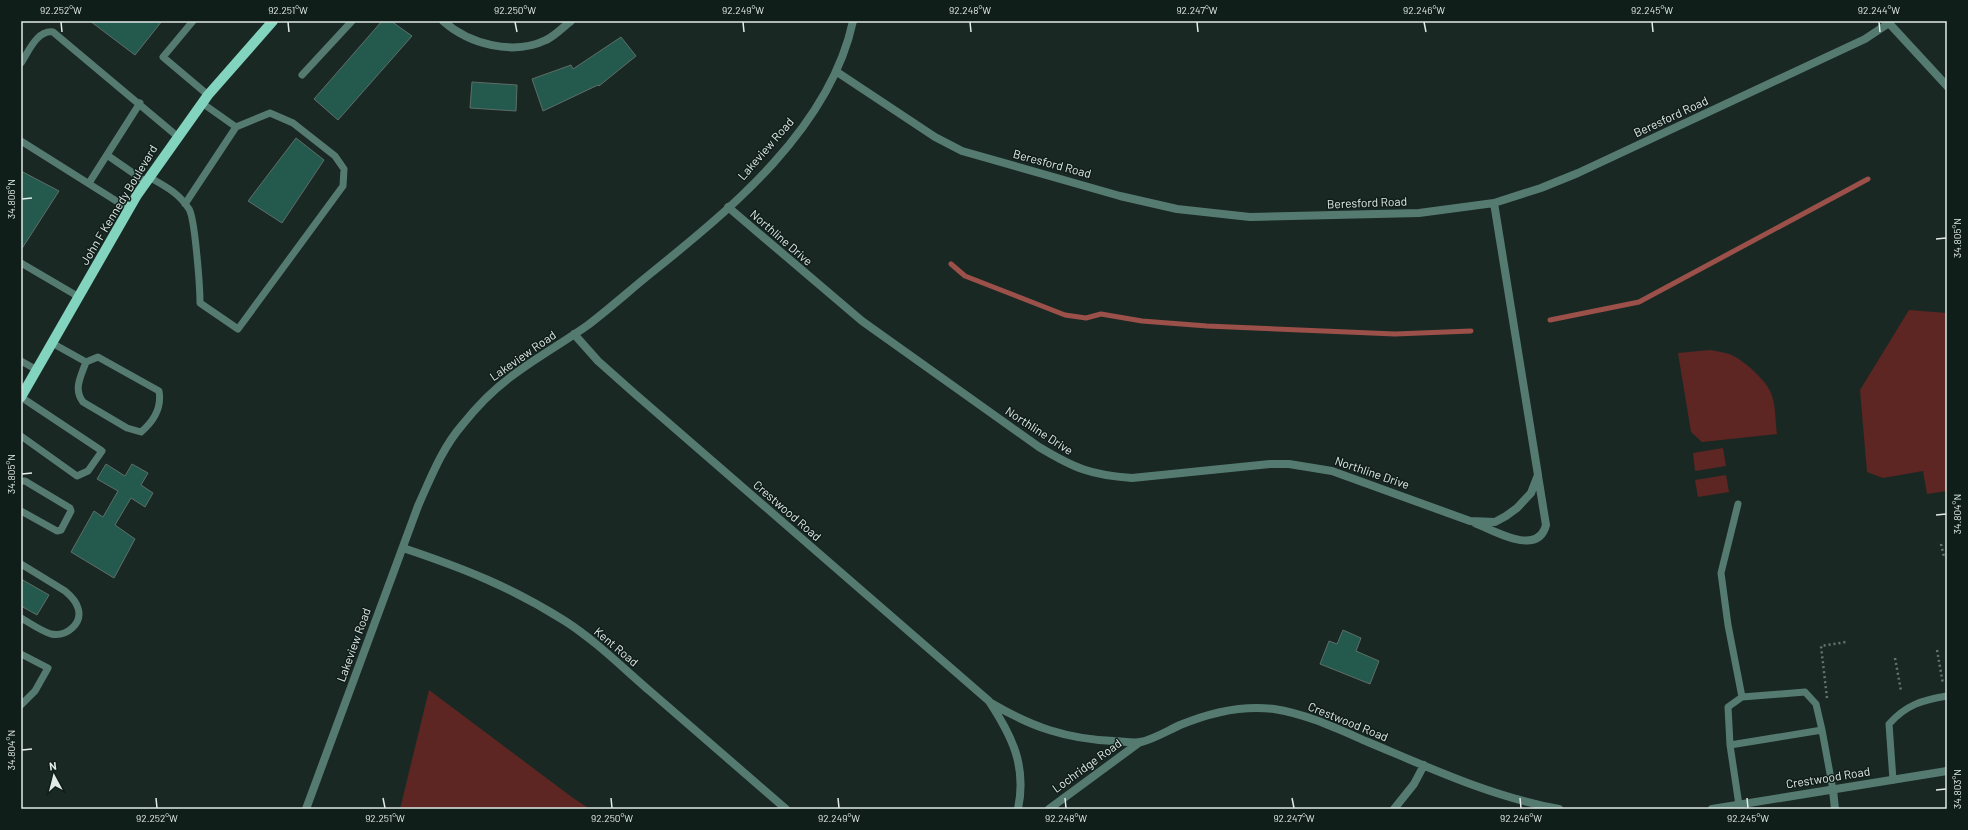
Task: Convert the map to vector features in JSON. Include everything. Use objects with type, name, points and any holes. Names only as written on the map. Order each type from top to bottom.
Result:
[{"type":"main road","name":"John F Kennedy Boulevard","points":[[21,397],[147,179],[205,99],[273,21]]},
{"type":"street","points":[[442,21],[474,41],[485,44],[516,46],[531,45],[547,40],[571,21]]},
{"type":"street","name":"Lakeview Road","points":[[306,809],[403,548],[435,467],[462,424],[484,400],[514,374],[574,334],[695,238],[728,208],[786,147],[818,106],[837,72],[853,21]]},
{"type":"street","points":[[1888,22],[1947,86]]},
{"type":"street","name":"Beresford Road","points":[[837,72],[935,138],[962,151],[1120,196],[1177,209],[1250,217],[1346,216],[1419,213],[1448,211],[1494,203],[1541,188],[1578,173],[1865,39],[1888,22]]},
{"type":"street","name":"Northline Drive","points":[[728,208],[862,321],[1038,447],[1064,463],[1082,470],[1109,476],[1132,478],[1270,464],[1289,464],[1332,471],[1522,541],[1533,541],[1545,530],[1546,525],[1494,203]]},
{"type":"street","name":"Crestwood Road","points":[[574,334],[598,361],[634,394],[989,701],[1038,727],[1066,736],[1095,740],[1140,742],[1213,714],[1238,709],[1275,710],[1310,718],[1485,790],[1536,805],[1559,809]]},
{"type":"street","name":"Northline Drive","points":[[1470,521],[1495,522],[1506,516],[1517,508],[1531,493],[1538,475]]},
{"type":"street","name":"Kent Road","points":[[403,548],[459,566],[495,582],[566,622],[602,650],[786,809]]},
{"type":"street","name":"Crestwood Road","points":[[989,701],[1010,736],[1017,758],[1021,780],[1018,809]]},
{"type":"street","name":"Lochridge Road","points":[[1049,809],[1140,742]]},
{"type":"street","points":[[1394,809],[1414,784],[1424,765]]},
{"type":"street","name":"Crestwood Road","points":[[1712,809],[1947,771]]},
{"type":"street","points":[[1832,790],[1835,809]]},
{"type":"lane","points":[[194,21],[163,56],[205,99],[236,127]]},
{"type":"lane","points":[[302,75],[352,21]]},
{"type":"lane","points":[[21,63],[40,35],[47,32],[53,32],[140,103],[177,136]]},
{"type":"lane","points":[[89,184],[140,103]]},
{"type":"lane","points":[[107,155],[147,179],[176,192],[185,204],[190,210],[199,281],[200,303],[238,329],[343,186],[344,169],[335,156],[293,123],[270,113],[236,127],[185,204]]},
{"type":"lane","points":[[21,141],[129,209]]},
{"type":"lane","points":[[21,263],[79,297]]},
{"type":"lane","points":[[52,342],[86,362]]},
{"type":"lane","points":[[98,357],[159,391],[161,402],[152,423],[141,432],[127,428],[83,402],[78,395],[78,386],[86,362],[98,357]]},
{"type":"lane","points":[[21,361],[37,370]]},
{"type":"lane","points":[[21,397],[102,450],[88,471],[76,476],[21,436]]},
{"type":"lane","points":[[21,480],[70,508],[71,511],[61,530],[57,531],[21,511]]},
{"type":"lane","points":[[1738,504],[1721,573],[1728,625],[1742,697]]},
{"type":"lane","points":[[21,564],[65,591],[72,597],[79,610],[78,617],[71,630],[62,634],[52,634],[21,618]]},
{"type":"lane","points":[[21,654],[48,668],[35,692],[21,705]]},
{"type":"lane","points":[[1739,805],[1730,745],[1728,706],[1742,697],[1805,692],[1816,704],[1832,790]]},
{"type":"lane","points":[[1893,780],[1889,724],[1900,712],[1927,700],[1947,696]]},
{"type":"lane","points":[[1730,745],[1822,730]]},
{"type":"path","points":[[1941,544],[1944,557],[1947,557]]},
{"type":"path","points":[[1827,698],[1821,646],[1846,642]]},
{"type":"path","points":[[1937,650],[1943,684]]},
{"type":"path","points":[[1895,658],[1901,691]]},
{"type":"shaded area","points":[[1909,310],[1947,313],[1947,491],[1927,494],[1923,471],[1883,478],[1867,472],[1860,390]]},
{"type":"shaded area","points":[[1710,350],[1734,356],[1752,370],[1767,386],[1772,396],[1777,434],[1702,442],[1691,432],[1678,353]]},
{"type":"shaded area","points":[[1723,448],[1726,466],[1695,471],[1693,453]]},
{"type":"shaded area","points":[[1726,475],[1729,492],[1698,497],[1695,480]]},
{"type":"shaded area","points":[[429,690],[573,798],[590,809],[400,809]]},
{"type":"building","points":[[90,21],[162,21],[135,55]]},
{"type":"building","points":[[382,21],[391,21],[412,36],[338,120],[314,99]]},
{"type":"building","points":[[621,37],[636,56],[599,86],[598,85],[543,111],[532,79],[571,65],[573,69]]},
{"type":"building","points":[[472,82],[517,85],[516,111],[470,108]]},
{"type":"building","points":[[296,138],[324,160],[282,223],[248,201]]},
{"type":"building","points":[[21,171],[59,191],[21,250]]},
{"type":"building","points":[[106,464],[125,476],[132,464],[148,473],[141,485],[153,493],[145,507],[131,498],[115,525],[135,539],[114,578],[71,552],[94,511],[103,517],[118,491],[97,479]]},
{"type":"building","points":[[21,579],[49,595],[37,615],[21,606]]},
{"type":"building","points":[[1343,630],[1361,638],[1356,651],[1379,661],[1370,684],[1320,664],[1329,641],[1337,644]]},
{"type":"waterway","points":[[1550,320],[1639,302],[1868,179]]},
{"type":"waterway","points":[[951,264],[965,276],[1065,315],[1086,318],[1101,314],[1142,321],[1207,326],[1395,334],[1471,331]]}]
